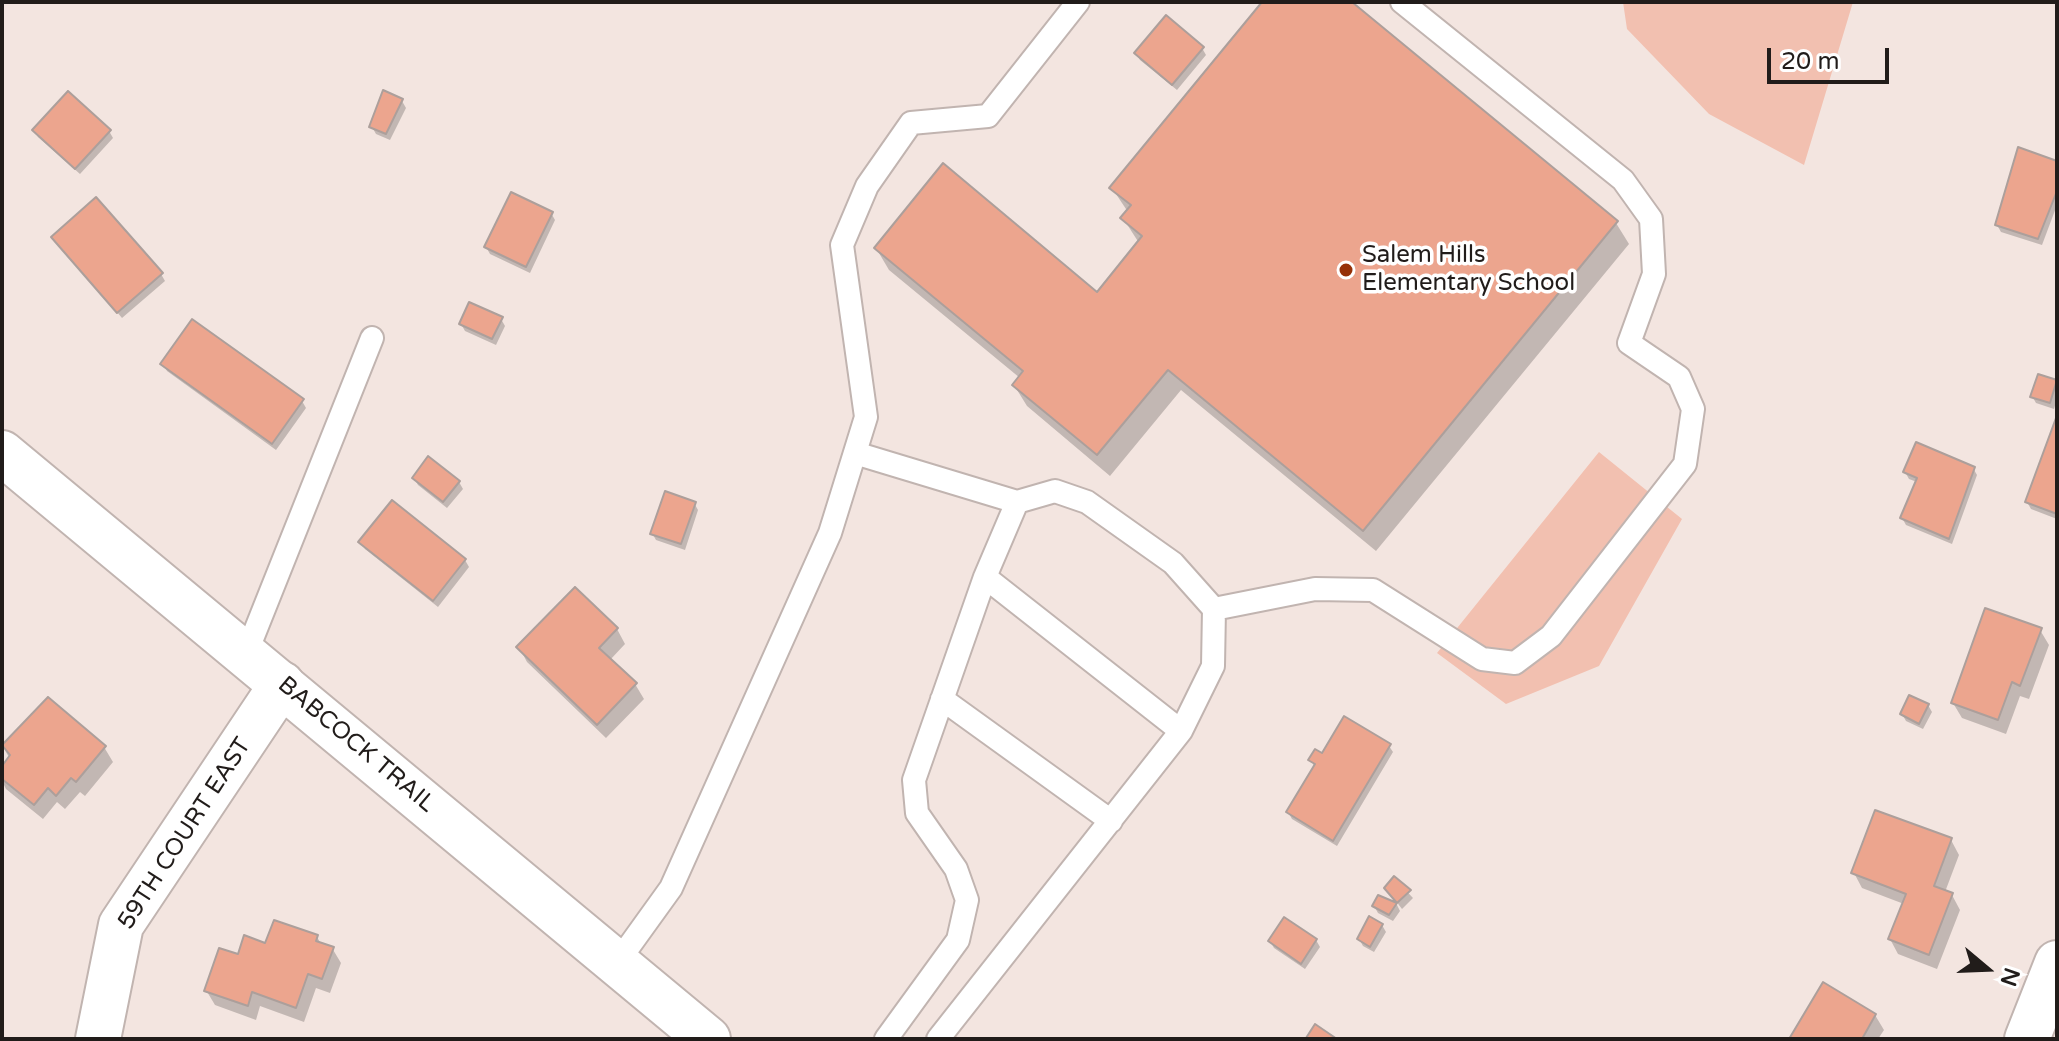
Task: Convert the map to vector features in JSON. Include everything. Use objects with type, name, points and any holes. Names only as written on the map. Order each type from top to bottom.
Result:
[{"type":"street","name":"BABCOCK TRAIL","points":[[2,453],[708,1039]]},
{"type":"street","name":"59TH COURT EAST","points":[[98,1039],[121,925],[282,684]]},
{"type":"street","points":[[2027,1039],[2057,963]]},
{"type":"lane","points":[[617,963],[671,888],[830,533],[866,417],[842,245],[867,186],[911,123],[988,116],[1078,2]]},
{"type":"lane","points":[[1214,609],[1315,589],[1373,590],[1482,659],[1515,663],[1551,636],[1685,464],[1693,409],[1679,377],[1629,343],[1654,274],[1651,219],[1623,180],[1402,2]]},
{"type":"lane","points":[[246,654],[372,338]]},
{"type":"lane","points":[[855,453],[1017,502],[1055,491],[1087,502],[1173,563],[1214,609],[1213,666],[1181,731],[938,1039]]},
{"type":"lane","points":[[886,1039],[958,940],[967,900],[956,869],[917,813],[914,780],[985,577],[1017,502]]},
{"type":"lane","points":[[985,577],[1181,731]]},
{"type":"lane","points":[[942,699],[1111,821]]},
{"type":"shaded area","points":[[1623,2],[1853,2],[1804,165],[1709,114],[1627,29]]},
{"type":"shaded area","points":[[1599,452],[1682,519],[1599,666],[1506,704],[1437,653]]},
{"type":"building","name":"Salem Hills Elementary School","points":[[1262,2],[1352,2],[1618,221],[1363,531],[1168,370],[1097,455],[1012,385],[1023,371],[874,248],[943,163],[1097,292],[1142,236],[1120,218],[1131,205],[1109,188]]},
{"type":"building","points":[[1166,15],[1204,47],[1172,85],[1134,53]]},
{"type":"building","points":[[383,90],[403,99],[386,134],[369,127]]},
{"type":"building","points":[[68,91],[111,130],[75,169],[32,130]]},
{"type":"building","points":[[2018,147],[2057,161],[2057,191],[2038,239],[1995,225]]},
{"type":"building","points":[[511,192],[553,212],[526,267],[484,247]]},
{"type":"building","points":[[96,197],[163,273],[117,313],[51,237]]},
{"type":"building","points":[[469,302],[503,317],[492,339],[459,324]]},
{"type":"building","points":[[192,319],[304,399],[272,444],[160,364]]},
{"type":"building","points":[[2038,374],[2057,380],[2050,403],[2030,397]]},
{"type":"building","points":[[2057,418],[2057,514],[2025,502]]},
{"type":"building","points":[[1916,442],[1975,467],[1949,539],[1900,518],[1917,478],[1903,472]]},
{"type":"building","points":[[428,456],[460,481],[443,502],[412,478]]},
{"type":"building","points":[[665,491],[696,502],[681,544],[650,534]]},
{"type":"building","points":[[392,500],[466,559],[433,601],[358,542]]},
{"type":"building","points":[[575,587],[618,628],[599,648],[637,683],[597,725],[516,647]]},
{"type":"building","points":[[1985,608],[2042,628],[2020,686],[2012,682],[1998,720],[1951,703]]},
{"type":"building","points":[[1909,695],[1929,704],[1919,724],[1900,714]]},
{"type":"building","points":[[48,697],[106,746],[76,782],[71,778],[56,796],[48,788],[34,805],[2,779],[2,766],[10,755],[2,745]]},
{"type":"building","points":[[1344,716],[1391,744],[1333,841],[1286,812],[1315,764],[1308,760],[1315,749],[1322,753]]},
{"type":"building","points":[[1875,810],[1952,838],[1934,886],[1953,893],[1929,955],[1888,939],[1906,894],[1851,873]]},
{"type":"building","points":[[1394,876],[1411,890],[1397,903],[1384,888]]},
{"type":"building","points":[[1378,895],[1397,903],[1389,915],[1372,906]]},
{"type":"building","points":[[1369,916],[1383,924],[1370,947],[1357,939]]},
{"type":"building","points":[[1284,917],[1317,939],[1301,964],[1268,941]]},
{"type":"building","points":[[274,920],[318,935],[316,941],[334,947],[322,979],[308,974],[296,1008],[252,992],[248,1006],[204,991],[219,948],[238,954],[244,935],[265,943]]},
{"type":"building","points":[[1823,982],[1876,1014],[1862,1039],[1789,1039]]},
{"type":"building","points":[[1315,1024],[1337,1039],[1306,1038]]},
{"type":"place","name":"Salem Hills Elementary School","points":[[1346,270]]}]
